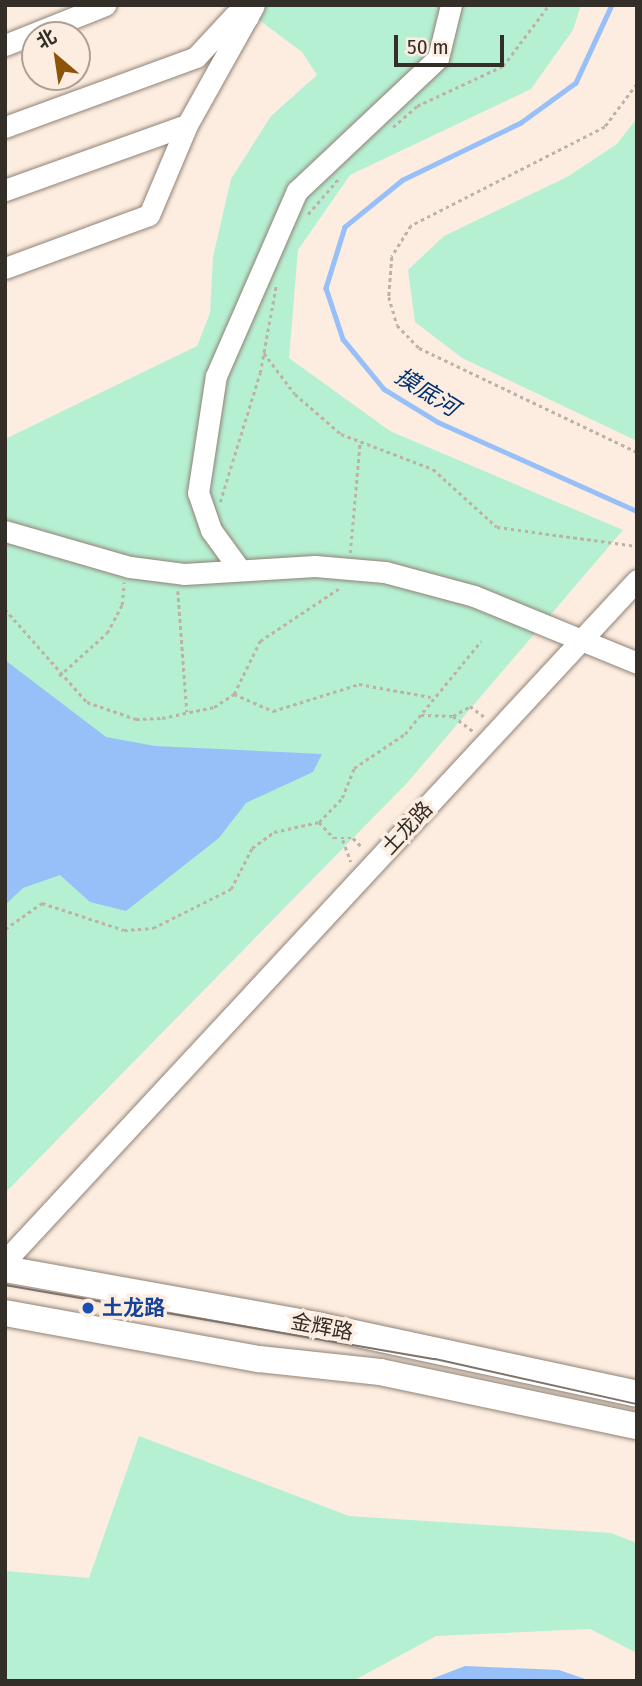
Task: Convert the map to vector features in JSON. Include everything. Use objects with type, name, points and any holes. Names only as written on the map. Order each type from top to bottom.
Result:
[{"type":"main road","name":"金辉路","points":[[5,1269],[348,1332],[637,1394]]},
{"type":"main road","name":"金辉路","points":[[5,1313],[259,1359],[380,1372],[637,1426]]},
{"type":"street","points":[[5,44],[105,5]]},
{"type":"street","points":[[240,570],[206,521],[198,493],[216,376],[251,286],[297,191],[438,58],[451,5]]},
{"type":"street","points":[[5,268],[149,215],[187,125],[241,11]]},
{"type":"street","points":[[5,127],[195,57],[241,11]]},
{"type":"street","points":[[5,190],[187,125]]},
{"type":"street","points":[[5,531],[122,565],[176,573],[349,569],[474,596],[578,643],[637,663]]},
{"type":"street","name":"土龙路","points":[[5,1261],[637,580]]},
{"type":"path","points":[[387,132],[417,106],[503,66],[549,5]]},
{"type":"path","points":[[637,84],[605,127],[411,226],[392,257],[389,297],[397,325],[419,348],[637,452]]},
{"type":"path","points":[[303,219],[347,168]]},
{"type":"path","points":[[206,521],[229,489],[264,353],[276,281]]},
{"type":"path","points":[[264,353],[295,394],[341,433],[433,470],[497,527],[637,546]]},
{"type":"path","points":[[5,609],[59,676],[105,712],[135,719],[214,707],[233,694],[260,641],[348,583],[360,441]]},
{"type":"path","points":[[59,676],[116,620],[122,565]]},
{"type":"path","points":[[176,573],[187,713]]},
{"type":"path","points":[[5,929],[42,904],[124,930],[153,928],[231,889],[240,865],[274,832],[319,822],[342,798],[354,768],[421,715],[431,697],[468,664],[481,641]]},
{"type":"path","points":[[233,694],[273,712],[359,684],[431,697]]},
{"type":"path","points":[[453,716],[470,706],[493,735]]},
{"type":"path","points":[[421,715],[453,716],[493,735]]},
{"type":"path","points":[[319,822],[343,840],[345,855],[370,868]]},
{"type":"path","points":[[343,840],[353,838],[370,868]]},
{"type":"green space","points":[[239,5],[581,5],[573,30],[531,89],[350,175],[298,250],[289,358],[390,431],[623,530],[407,783],[5,1193],[5,439],[197,346],[210,313],[213,257],[231,179],[271,116],[317,75],[302,52]]},
{"type":"green space","points":[[637,118],[637,441],[462,358],[415,322],[408,270],[444,236],[567,177],[617,144]]},
{"type":"green space","points":[[139,1436],[349,1516],[611,1533],[637,1543],[637,1653],[590,1629],[436,1636],[353,1681],[5,1681],[5,1571],[89,1578]]},
{"type":"water","points":[[5,660],[106,737],[155,746],[322,754],[313,772],[246,803],[219,838],[126,911],[90,902],[60,875],[23,888],[5,905]]},
{"type":"water","points":[[465,1666],[559,1670],[591,1681],[426,1681]]},
{"type":"waterway","name":"摸底河","points":[[612,5],[576,83],[521,123],[403,180],[345,227],[326,288],[343,339],[384,389],[438,422],[637,511]]},
{"type":"tram line","points":[[5,1285],[435,1359],[637,1404]]},
{"type":"place","name":"土龙路","points":[[88,1308]]}]
